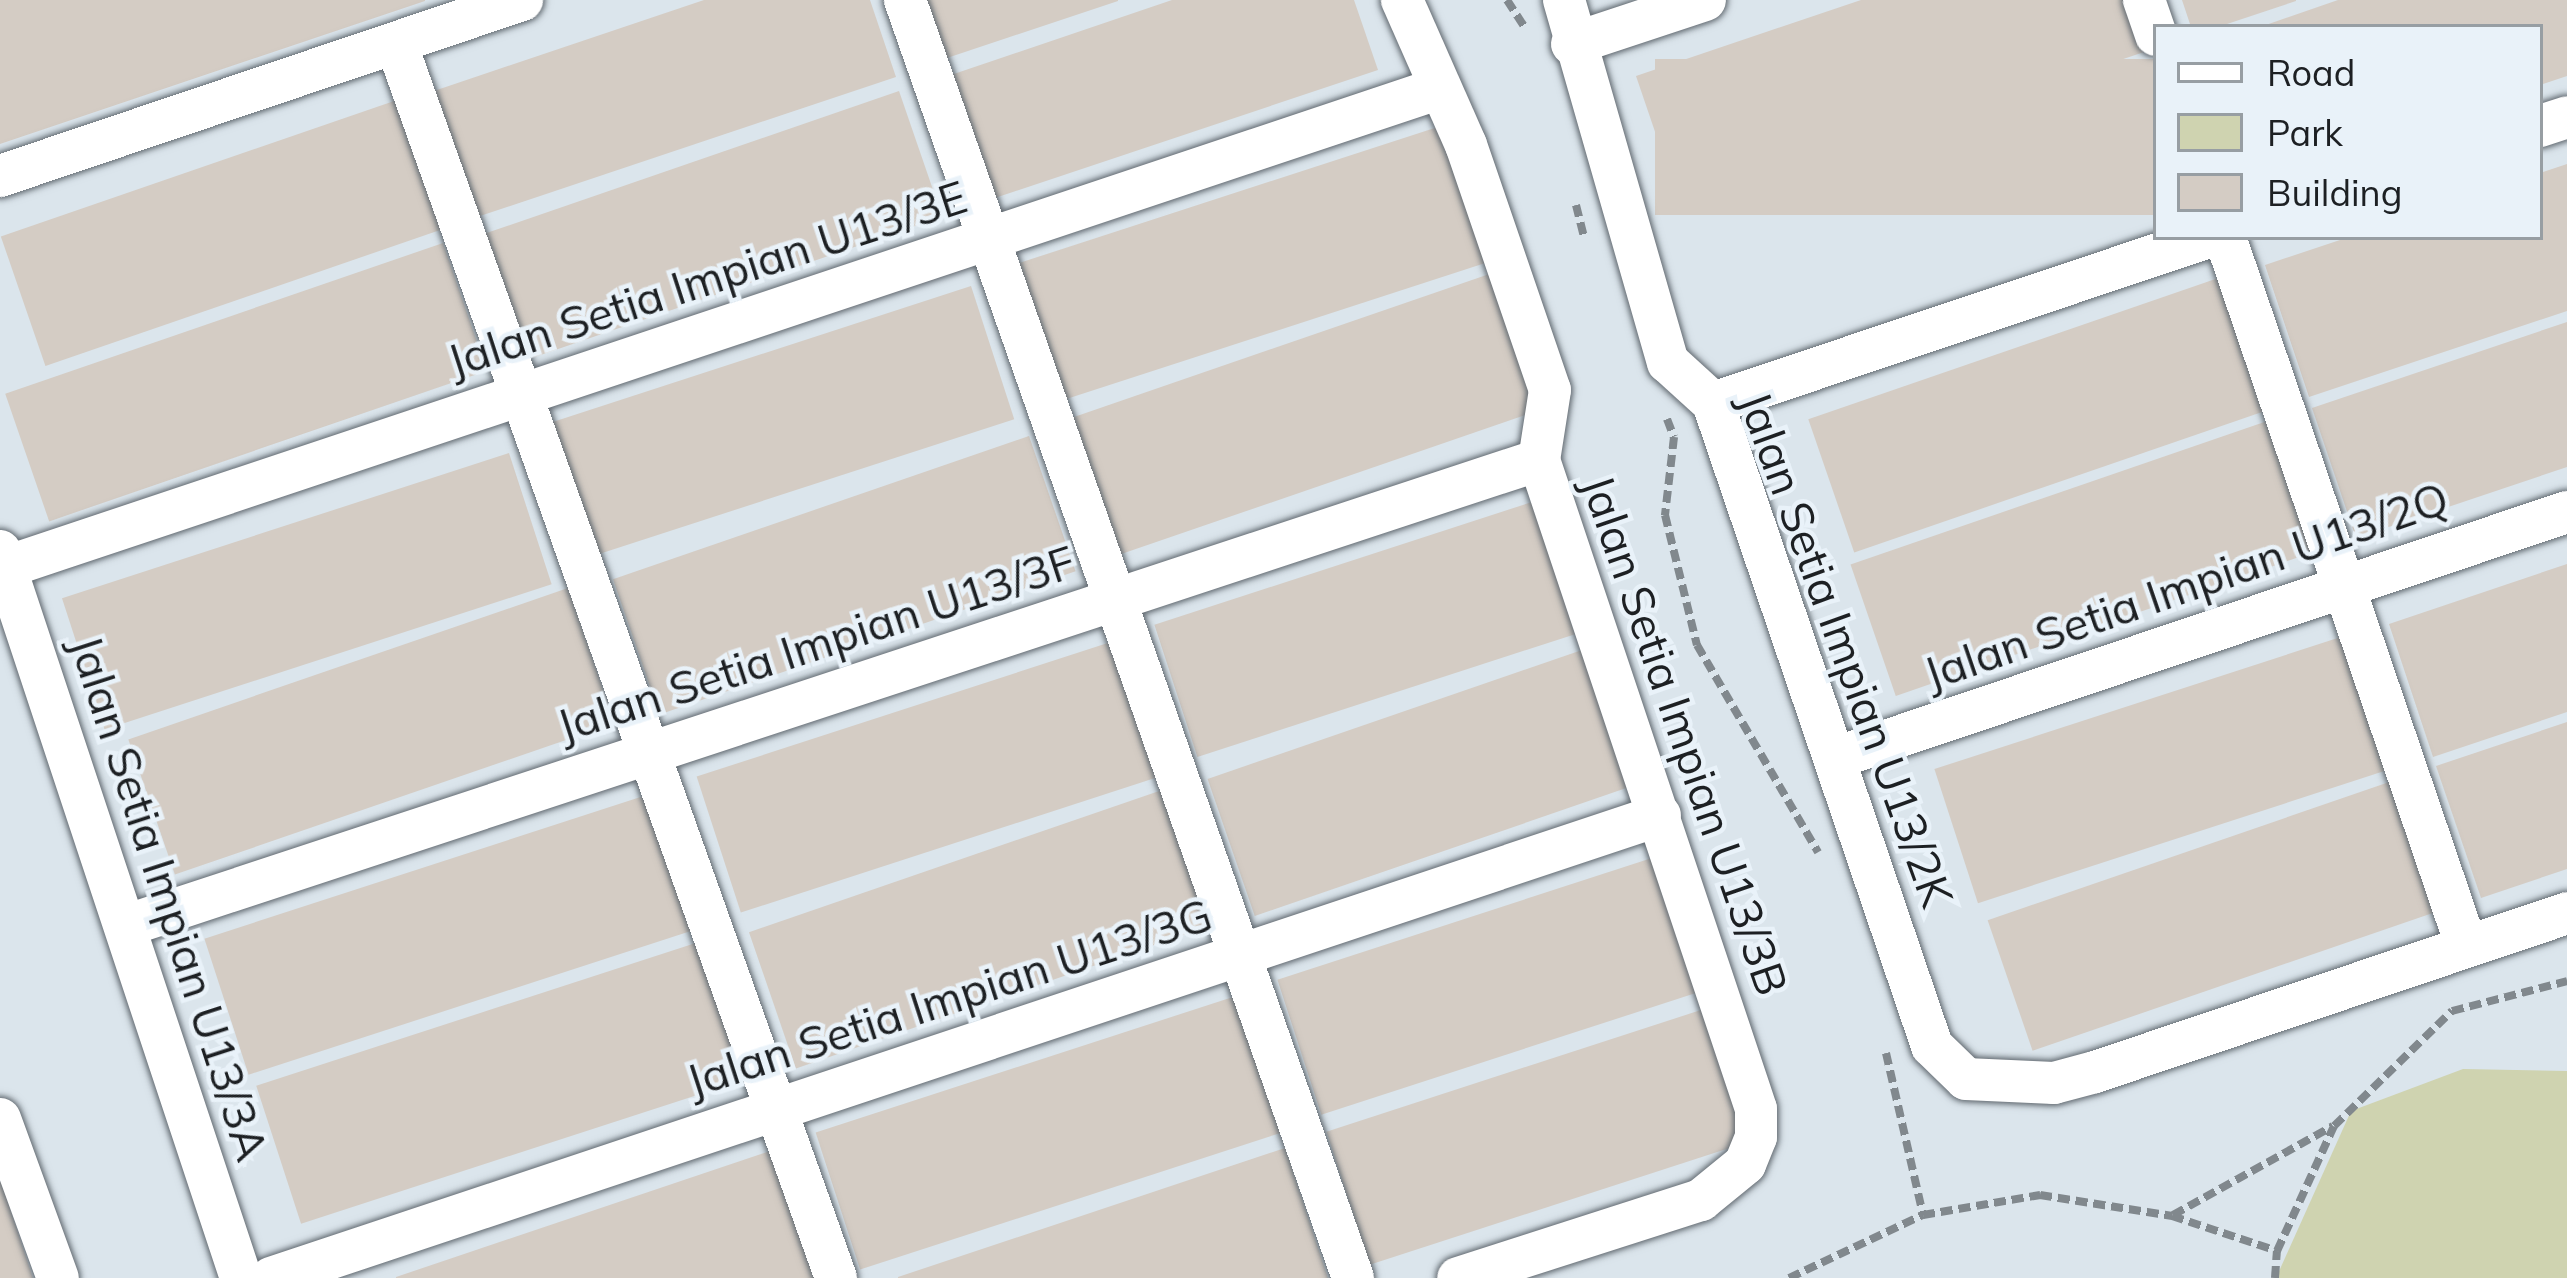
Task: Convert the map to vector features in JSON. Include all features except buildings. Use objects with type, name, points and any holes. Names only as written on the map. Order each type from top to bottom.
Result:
[{"type":"street","points":[[0,176],[522,0]]},
{"type":"street","points":[[905,0],[1354,1278]]},
{"type":"street","name":"Jalan Setia Impian U13/3B","points":[[1402,0],[1440,88],[1550,390],[1539,460],[1756,1109],[1756,1137],[1744,1164],[1701,1200],[1457,1278]]},
{"type":"street","name":"Jalan Setia Impian U13/2K","points":[[1564,0],[1572,44],[1668,362],[1713,403],[1838,757],[1932,1046],[1966,1079],[2012,1085],[2095,1072],[2466,945]]},
{"type":"street","points":[[1572,44],[1705,0]]},
{"type":"street","points":[[396,43],[836,1278]]},
{"type":"street","name":"Jalan Setia Impian U13/3E","points":[[3,559],[521,395],[1440,88]]},
{"type":"street","points":[[1713,403],[2200,240]]},
{"type":"street","points":[[2226,240],[2466,945],[2567,913]]},
{"type":"street","name":"Jalan Setia Impian U13/3F","points":[[125,926],[1539,460]]},
{"type":"street","name":"Jalan Setia Impian U13/2Q","points":[[1838,757],[2567,512]]},
{"type":"street","name":"Jalan Setia Impian U13/3A","points":[[3,559],[241,1278]]},
{"type":"street","name":"Jalan Setia Impian U13/3G","points":[[271,1278],[1660,815]]},
{"type":"street","points":[[0,1119],[58,1278]]},
{"type":"path","points":[[1508,0],[1529,33]]},
{"type":"path","points":[[1575,198],[1577,222],[1588,242]]},
{"type":"path","points":[[1661,400],[1674,437],[1666,515],[1697,644],[1825,870]]},
{"type":"path","points":[[2172,1216],[2334,1126],[2452,1011],[2567,981]]},
{"type":"path","points":[[1881,1033],[1923,1215]]},
{"type":"path","points":[[2275,1278],[2276,1251],[2334,1126]]},
{"type":"path","points":[[1789,1278],[1923,1215],[2040,1195],[2172,1216],[2276,1251]]},
{"type":"green space","points":[[2463,1069],[2567,1071],[2567,1278],[2276,1278],[2351,1111]]}]
